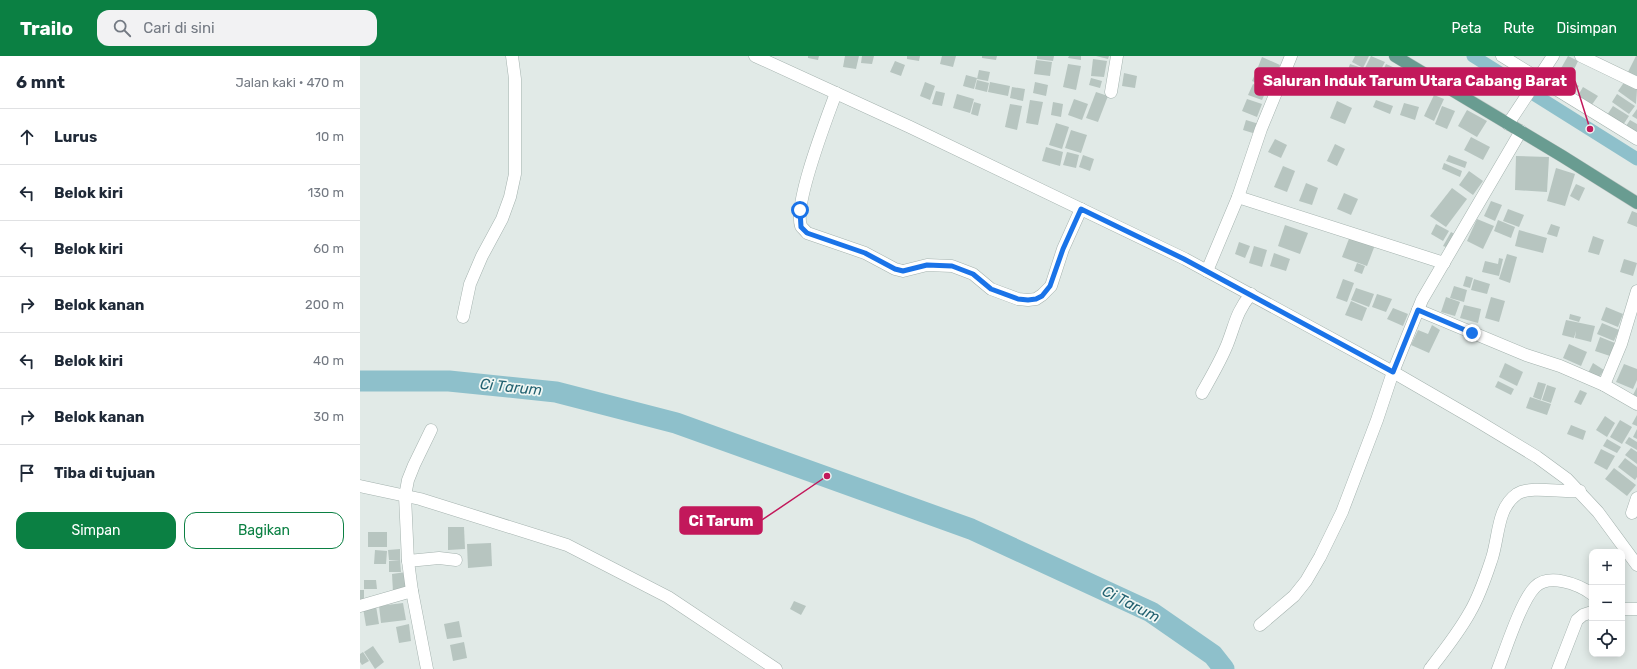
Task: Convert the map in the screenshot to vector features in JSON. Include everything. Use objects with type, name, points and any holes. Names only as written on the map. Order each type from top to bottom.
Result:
[{"type":"main road","points":[[1395,56],[1521,131],[1637,203]]},
{"type":"street","points":[[463,317],[470,284],[482,256],[502,219],[510,197],[515,174],[515,79],[512,56]]},
{"type":"street","points":[[755,56],[910,127],[1207,271],[1393,372],[1538,457],[1567,479],[1580,491],[1598,512],[1637,564]]},
{"type":"street","points":[[1111,92],[1117,56]]},
{"type":"street","points":[[1207,271],[1238,197],[1261,129],[1291,56]]},
{"type":"street","points":[[1502,56],[1535,82],[1637,139]]},
{"type":"street","points":[[1508,124],[1553,56]]},
{"type":"street","points":[[1581,56],[1637,83]]},
{"type":"street","points":[[836,93],[812,160],[800,210],[801,227],[807,233],[865,253],[895,269],[903,271],[927,265],[952,266],[973,274],[991,289],[1018,299],[1028,300],[1036,299],[1042,296],[1050,286],[1063,249],[1081,209]]},
{"type":"street","points":[[1260,624],[1294,596],[1306,581],[1320,557],[1342,512],[1377,420],[1393,372],[1418,310],[1521,131]]},
{"type":"street","points":[[1238,197],[1444,263]]},
{"type":"street","points":[[1604,385],[1621,344],[1637,292]]},
{"type":"street","points":[[1202,393],[1228,344],[1235,320],[1251,294]]},
{"type":"street","points":[[1418,310],[1519,352],[1560,366],[1604,385],[1637,404]]},
{"type":"street","points":[[427,669],[412,591],[408,561],[406,496],[408,480],[431,430]]},
{"type":"street","points":[[360,486],[406,496],[567,544],[668,597],[776,669]]},
{"type":"street","points":[[1430,669],[1470,611],[1498,539],[1503,511],[1510,501],[1518,494],[1533,489],[1570,492],[1580,491]]},
{"type":"street","points":[[1632,513],[1637,498]]},
{"type":"street","points":[[408,561],[439,558],[456,560]]},
{"type":"street","points":[[1498,669],[1522,608],[1535,587],[1544,582],[1554,580],[1571,584],[1589,593]]},
{"type":"street","points":[[360,606],[412,591]]},
{"type":"street","points":[[1625,609],[1637,609]]},
{"type":"street","points":[[1558,669],[1577,620],[1583,615],[1589,613]]},
{"type":"building","points":[[808,56],[819,56],[818,60],[808,58]]},
{"type":"building","points":[[845,56],[859,56],[856,69],[843,67]]},
{"type":"building","points":[[862,56],[874,56],[872,64],[861,63]]},
{"type":"building","points":[[907,56],[920,56],[919,61],[907,59]]},
{"type":"building","points":[[942,56],[956,56],[953,67],[940,64]]},
{"type":"building","points":[[982,56],[997,56],[996,60],[982,58]]},
{"type":"building","points":[[1037,56],[1054,56],[1053,61],[1037,59]]},
{"type":"building","points":[[1069,56],[1081,56],[1081,60],[1068,58]]},
{"type":"building","points":[[1096,56],[1109,56],[1108,59]]},
{"type":"building","points":[[1355,56],[1369,56],[1363,68],[1352,62]]},
{"type":"building","points":[[1371,56],[1385,62],[1377,77],[1364,70]]},
{"type":"building","points":[[1568,56],[1578,61],[1571,76],[1560,70]]},
{"type":"building","points":[[1637,56],[1637,76],[1628,72]]},
{"type":"building","points":[[1262,57],[1280,65],[1276,74],[1258,67]]},
{"type":"building","points":[[1093,59],[1107,61],[1104,77],[1091,76]]},
{"type":"building","points":[[1036,60],[1052,62],[1050,76],[1034,74]]},
{"type":"building","points":[[895,61],[905,65],[901,76],[890,72]]},
{"type":"building","points":[[1068,64],[1081,66],[1076,90],[1063,87]]},
{"type":"building","points":[[1350,64],[1362,68],[1357,79],[1346,75]]},
{"type":"building","points":[[1386,64],[1395,68],[1387,85],[1378,81]]},
{"type":"building","points":[[1257,69],[1274,76],[1269,88],[1252,81]]},
{"type":"building","points":[[979,70],[990,72],[988,81],[977,79]]},
{"type":"building","points":[[1124,73],[1137,76],[1135,88],[1122,86]]},
{"type":"building","points":[[966,75],[977,78],[974,89],[963,86]]},
{"type":"building","points":[[1091,78],[1102,81],[1100,88],[1089,85]]},
{"type":"building","points":[[1567,79],[1579,86],[1572,97],[1560,89]]},
{"type":"building","points":[[977,80],[989,83],[987,92],[975,89]]},
{"type":"building","points":[[1625,81],[1637,89],[1636,104],[1618,91]]},
{"type":"building","points":[[925,82],[935,86],[930,100],[920,96]]},
{"type":"building","points":[[990,82],[1010,86],[1008,96],[988,92]]},
{"type":"building","points":[[1035,82],[1048,85],[1046,96],[1033,93]]},
{"type":"building","points":[[1253,84],[1267,89],[1262,100],[1248,95]]},
{"type":"building","points":[[1012,87],[1025,89],[1023,101],[1010,98]]},
{"type":"building","points":[[1583,87],[1598,96],[1591,106],[1577,97]]},
{"type":"building","points":[[936,91],[945,93],[942,106],[932,104]]},
{"type":"building","points":[[1096,92],[1108,96],[1098,122],[1086,118]]},
{"type":"building","points":[[957,94],[974,99],[970,113],[953,108]]},
{"type":"building","points":[[1617,94],[1635,106],[1629,114],[1612,102]]},
{"type":"building","points":[[1434,95],[1444,99],[1434,121],[1424,116]]},
{"type":"building","points":[[1074,99],[1088,104],[1082,120],[1068,115]]},
{"type":"building","points":[[1247,99],[1262,104],[1257,117],[1242,111]]},
{"type":"building","points":[[1030,100],[1043,102],[1038,125],[1026,123]]},
{"type":"building","points":[[1376,100],[1393,106],[1390,114],[1373,107]]},
{"type":"building","points":[[1337,101],[1352,108],[1345,124],[1330,118]]},
{"type":"building","points":[[974,102],[981,104],[978,116],[971,114]]},
{"type":"building","points":[[1053,102],[1063,104],[1061,117],[1051,115]]},
{"type":"building","points":[[1404,103],[1419,107],[1415,120],[1400,115]]},
{"type":"building","points":[[1010,104],[1022,106],[1017,130],[1005,127]]},
{"type":"building","points":[[1442,106],[1455,111],[1447,129],[1435,124]]},
{"type":"building","points":[[1613,106],[1629,116],[1623,125],[1607,115]]},
{"type":"building","points":[[1637,109],[1637,119],[1632,116]]},
{"type":"building","points":[[1467,110],[1487,121],[1477,137],[1458,126]]},
{"type":"building","points":[[1246,120],[1259,124],[1256,134],[1243,130]]},
{"type":"building","points":[[1630,120],[1637,124],[1637,133],[1626,126]]},
{"type":"building","points":[[1056,123],[1069,127],[1062,149],[1049,145]]},
{"type":"building","points":[[1071,130],[1087,135],[1081,153],[1065,148]]},
{"type":"building","points":[[1471,137],[1490,147],[1483,160],[1464,150]]},
{"type":"building","points":[[1275,139],[1287,145],[1281,158],[1268,152]]},
{"type":"building","points":[[1335,144],[1345,149],[1337,166],[1327,161]]},
{"type":"building","points":[[1046,147],[1063,152],[1060,166],[1042,161]]},
{"type":"building","points":[[1067,152],[1079,155],[1076,168],[1063,165]]},
{"type":"building","points":[[1083,155],[1094,159],[1090,171],[1079,167]]},
{"type":"building","points":[[1449,155],[1467,162],[1465,168],[1446,161]]},
{"type":"building","points":[[1516,156],[1549,157],[1547,192],[1515,190]]},
{"type":"building","points":[[1444,163],[1462,171],[1460,177],[1442,169]]},
{"type":"building","points":[[1283,166],[1295,171],[1287,192],[1274,187]]},
{"type":"building","points":[[1556,168],[1575,174],[1565,206],[1547,201]]},
{"type":"building","points":[[1469,171],[1483,181],[1473,195],[1459,185]]},
{"type":"building","points":[[1306,183],[1318,188],[1312,205],[1299,201]]},
{"type":"building","points":[[1576,184],[1585,188],[1579,201],[1570,196]]},
{"type":"building","points":[[1452,188],[1467,199],[1446,227],[1430,216]]},
{"type":"building","points":[[1344,193],[1358,199],[1351,215],[1337,209]]},
{"type":"building","points":[[1491,201],[1502,205],[1495,221],[1484,216]]},
{"type":"building","points":[[1508,209],[1524,215],[1519,227],[1503,221]]},
{"type":"building","points":[[1632,211],[1637,213],[1637,227],[1627,223]]},
{"type":"building","points":[[1477,219],[1494,226],[1483,249],[1467,241]]},
{"type":"building","points":[[1498,220],[1515,227],[1511,238],[1494,231]]},
{"type":"building","points":[[1436,224],[1449,231],[1443,241],[1431,234]]},
{"type":"building","points":[[1551,224],[1560,227],[1557,237],[1547,234]]},
{"type":"building","points":[[1285,225],[1308,233],[1300,254],[1278,246]]},
{"type":"building","points":[[1519,230],[1547,238],[1543,253],[1515,246]]},
{"type":"building","points":[[1451,232],[1458,236],[1451,249],[1443,246]]},
{"type":"building","points":[[1350,236],[1375,245],[1367,266],[1342,257]]},
{"type":"building","points":[[1593,236],[1604,240],[1599,255],[1588,252]]},
{"type":"building","points":[[1239,242],[1250,246],[1245,258],[1235,254]]},
{"type":"building","points":[[1254,246],[1267,250],[1262,267],[1249,263]]},
{"type":"building","points":[[1274,253],[1290,259],[1286,271],[1270,266]]},
{"type":"building","points":[[1507,254],[1517,257],[1510,283],[1499,279]]},
{"type":"building","points":[[1499,258],[1503,259],[1499,276],[1482,272],[1485,261],[1498,264]]},
{"type":"building","points":[[1624,259],[1637,263],[1633,276],[1620,272]]},
{"type":"building","points":[[1357,263],[1365,266],[1362,274],[1354,271]]},
{"type":"building","points":[[1466,276],[1473,278],[1470,288],[1463,286]]},
{"type":"building","points":[[1343,279],[1354,283],[1347,302],[1336,298]]},
{"type":"building","points":[[1474,279],[1490,284],[1487,294],[1471,290]]},
{"type":"building","points":[[1454,286],[1467,290],[1464,302],[1450,298]]},
{"type":"building","points":[[1356,288],[1374,294],[1369,307],[1351,300]]},
{"type":"building","points":[[1377,294],[1392,299],[1386,312],[1372,307]]},
{"type":"building","points":[[1446,297],[1460,302],[1455,316],[1441,312]]},
{"type":"building","points":[[1491,297],[1505,301],[1499,322],[1485,318]]},
{"type":"building","points":[[1351,301],[1367,308],[1362,321],[1345,315]]},
{"type":"building","points":[[1464,305],[1481,309],[1478,323],[1460,318]]},
{"type":"building","points":[[1606,307],[1623,314],[1618,327],[1601,320]]},
{"type":"building","points":[[1393,308],[1408,314],[1403,326],[1387,319]]},
{"type":"building","points":[[1570,314],[1581,317],[1579,322],[1569,319]]},
{"type":"building","points":[[1566,320],[1595,326],[1591,342],[1575,338],[1576,331],[1574,338],[1562,335]]},
{"type":"building","points":[[1602,323],[1619,330],[1614,341],[1597,334]]},
{"type":"building","points":[[1432,325],[1440,330],[1429,353],[1411,345],[1418,330],[1428,334]]},
{"type":"building","points":[[1600,337],[1615,343],[1610,356],[1595,351]]},
{"type":"building","points":[[1569,344],[1587,352],[1581,366],[1563,358]]},
{"type":"building","points":[[1505,363],[1523,372],[1517,386],[1499,377]]},
{"type":"building","points":[[1593,363],[1604,370],[1598,379],[1588,373]]},
{"type":"building","points":[[1624,364],[1637,369],[1637,380],[1633,389],[1616,382]]},
{"type":"building","points":[[1498,381],[1514,389],[1511,395],[1495,387]]},
{"type":"building","points":[[1538,382],[1546,384],[1541,400],[1533,397]]},
{"type":"building","points":[[1547,385],[1556,388],[1551,403],[1542,400]]},
{"type":"building","points":[[1637,387],[1637,400],[1632,397]]},
{"type":"building","points":[[1580,390],[1587,393],[1581,405],[1574,402]]},
{"type":"building","points":[[1530,397],[1551,404],[1547,415],[1526,408]]},
{"type":"building","points":[[1637,415],[1637,426],[1632,424]]},
{"type":"building","points":[[1605,416],[1615,423],[1607,437],[1596,430]]},
{"type":"building","points":[[1620,420],[1632,427],[1622,444],[1610,437]]},
{"type":"building","points":[[1571,425],[1586,431],[1583,440],[1567,434]]},
{"type":"building","points":[[1637,429],[1637,439],[1633,437]]},
{"type":"building","points":[[1629,437],[1637,442],[1637,450],[1625,443]]},
{"type":"building","points":[[1607,439],[1621,447],[1617,453],[1603,446]]},
{"type":"building","points":[[1631,448],[1637,452],[1637,464],[1625,455]]},
{"type":"building","points":[[1601,449],[1615,456],[1607,470],[1594,463]]},
{"type":"building","points":[[1625,458],[1637,467],[1637,477],[1635,480],[1618,467]]},
{"type":"building","points":[[1614,468],[1636,485],[1627,496],[1605,479]]},
{"type":"building","points":[[448,527],[464,527],[465,549],[448,550]]},
{"type":"building","points":[[368,532],[387,532],[387,547],[368,547]]},
{"type":"building","points":[[491,543],[492,566],[468,568],[467,544]]},
{"type":"building","points":[[400,549],[400,560],[389,560],[388,550]]},
{"type":"building","points":[[375,550],[387,551],[386,564],[374,564]]},
{"type":"building","points":[[400,560],[401,572],[389,572],[389,561]]},
{"type":"building","points":[[406,572],[408,591],[393,592],[392,574]]},
{"type":"building","points":[[364,580],[376,580],[377,589],[364,589]]},
{"type":"building","points":[[360,590],[364,590],[364,603],[360,604]]},
{"type":"building","points":[[794,601],[806,606],[801,615],[790,609]]},
{"type":"building","points":[[403,603],[406,620],[381,623],[379,606]]},
{"type":"building","points":[[376,606],[379,624],[366,626],[363,608]]},
{"type":"building","points":[[459,621],[462,637],[447,639],[444,624]]},
{"type":"building","points":[[409,624],[411,641],[399,643],[396,627]]},
{"type":"building","points":[[464,642],[467,658],[453,661],[450,645]]},
{"type":"building","points":[[373,646],[384,662],[375,669],[364,652]]},
{"type":"building","points":[[363,652],[369,661],[362,665],[360,662],[360,654]]},
{"type":"waterway","points":[[1473,56],[1637,159]]},
{"type":"waterway","name":"Ci Tarum","points":[[360,381],[449,381],[556,392],[676,423],[971,529],[1151,612],[1213,655],[1224,669]]},
{"type":"place","name":"Saluran Induk Tarum Utara Cabang Barat","points":[[1590,129]]},
{"type":"place","name":"Ci Tarum","points":[[827,476]]},
{"type":"route","points":[[800,210],[801,227],[807,233],[817,238],[865,253],[895,269],[903,271],[914,270],[927,265],[939,264],[952,266],[966,270],[991,289],[1002,294],[1018,299],[1028,300],[1036,299],[1042,296],[1050,286],[1063,249],[1081,209],[1184,259],[1251,294],[1393,372],[1418,310],[1472,333]]}]
